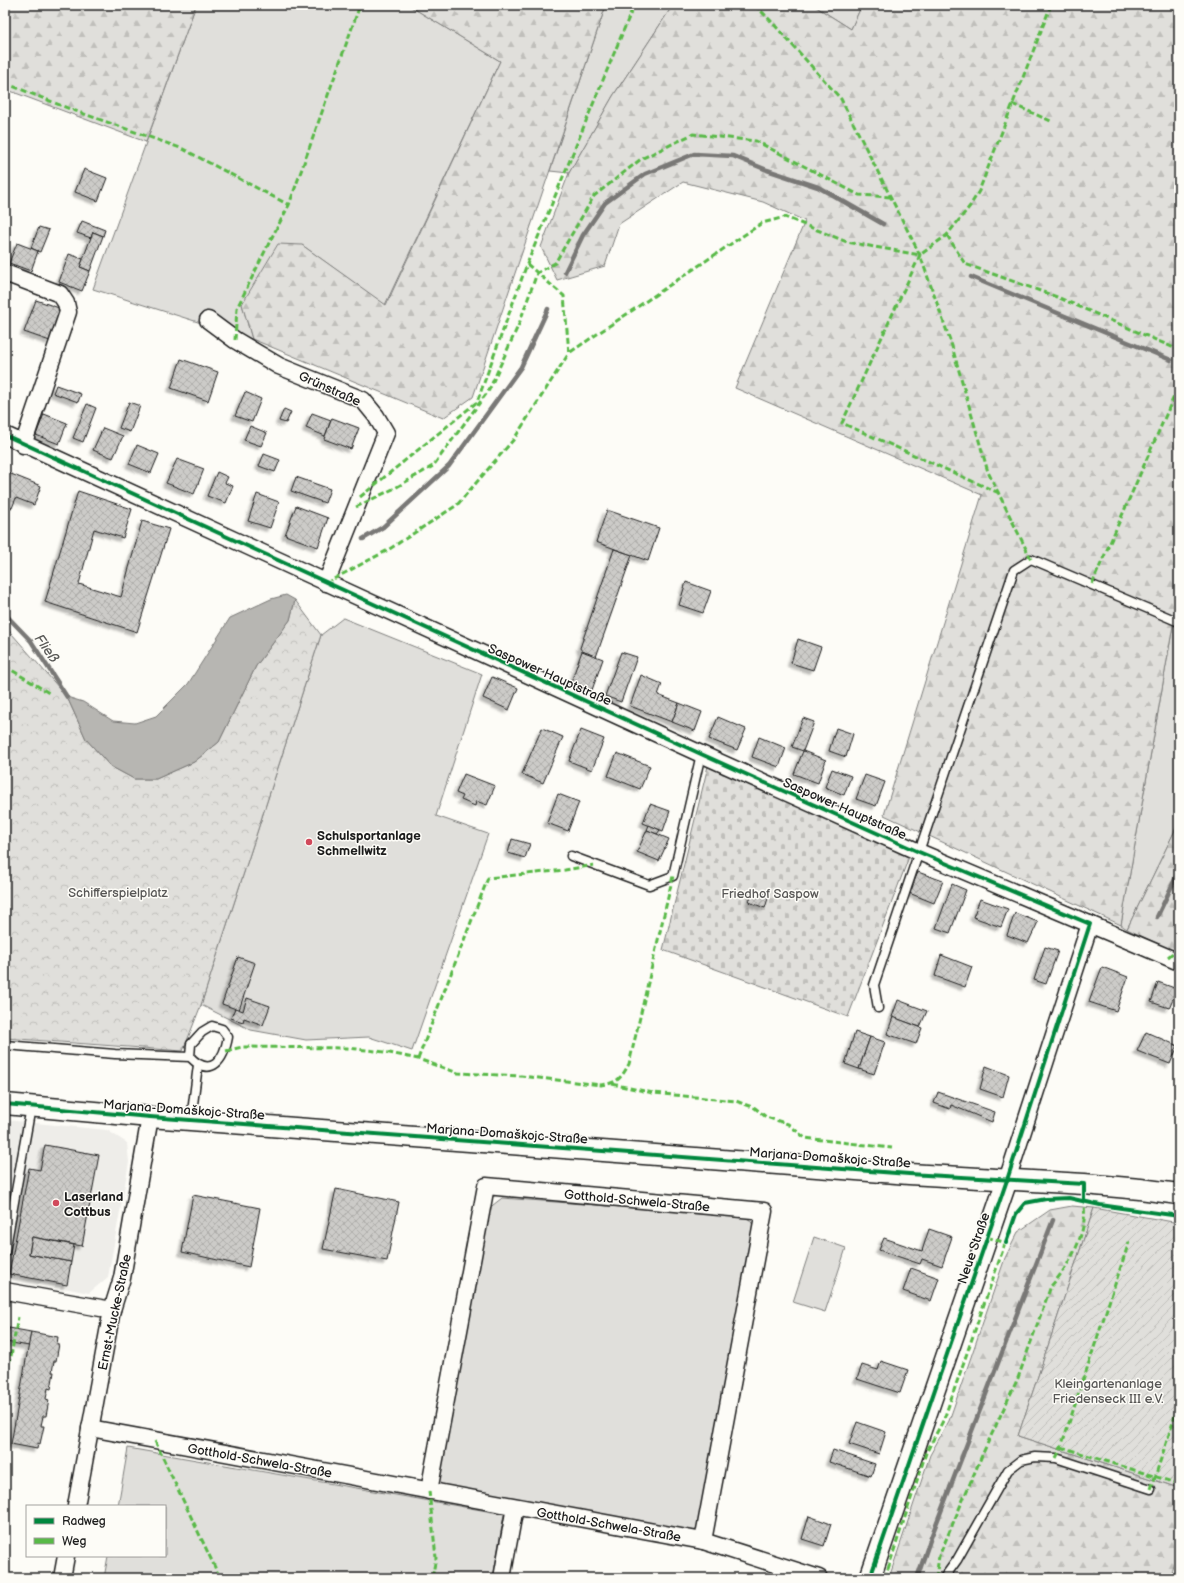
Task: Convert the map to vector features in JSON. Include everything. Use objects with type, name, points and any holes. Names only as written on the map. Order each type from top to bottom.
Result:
[{"type":"street","points":[[5,273],[60,294],[66,303],[68,312],[23,445]]},
{"type":"street","name":"Grünstraße","points":[[208,320],[235,340],[278,366],[363,400],[376,416],[386,433],[326,583]]},
{"type":"street","name":"Saspower Hauptstraße","points":[[5,435],[23,445],[919,852],[1179,962]]},
{"type":"street","name":"Neue Straße","points":[[870,1578],[1007,1180],[1090,924]]},
{"type":"street","name":"Marjana-Domaškojc-Straße","points":[[5,1104],[150,1117],[1140,1189],[1179,1194]]},
{"type":"street","name":"Ernst-Mucke-Straße","points":[[76,1505],[112,1310],[122,1278],[150,1117]]},
{"type":"street","name":"Gotthold-Schwela-Straße","points":[[429,1491],[486,1186],[764,1211],[703,1541]]},
{"type":"street","points":[[5,1291],[112,1310]]},
{"type":"street","name":"Gotthold-Schwela-Straße","points":[[90,1428],[703,1541],[819,1578]]},
{"type":"street","points":[[502,1578],[515,1507]]},
{"type":"street","points":[[62,1578],[66,1557]]},
{"type":"lane","points":[[878,1008],[874,985],[1014,570],[1031,559],[1179,622]]},
{"type":"lane","points":[[571,856],[648,885],[673,876],[701,754]]},
{"type":"lane","points":[[5,1045],[115,1054],[190,1058],[198,1065],[209,1066],[220,1062],[226,1051],[228,1037],[222,1029],[212,1026],[202,1032],[191,1044],[190,1058]]},
{"type":"lane","points":[[191,1120],[198,1065]]},
{"type":"lane","points":[[5,1252],[32,1106]]},
{"type":"lane","points":[[944,1578],[957,1560],[1008,1470],[1021,1460],[1035,1457],[1056,1458],[1152,1489]]},
{"type":"shaded area","points":[[286,595],[295,600],[290,620],[256,666],[219,742],[194,762],[156,779],[134,779],[110,766],[86,739],[67,697],[83,702],[113,721],[135,723],[156,716],[188,684],[230,618],[271,599]]},
{"type":"shaded area","points":[[5,1120],[107,1130],[127,1143],[129,1162],[108,1277],[89,1293],[5,1276]]},
{"type":"green space","points":[[5,5],[196,5],[146,142],[5,89]]},
{"type":"green space","points":[[196,5],[408,5],[500,61],[385,305],[302,245],[242,304],[252,339],[93,289]]},
{"type":"green space","points":[[408,5],[606,5],[473,397],[443,418],[252,339],[242,304],[278,244],[302,245],[386,305],[500,61]]},
{"type":"green space","points":[[606,5],[673,5],[613,96],[569,173],[550,171]]},
{"type":"green space","points":[[673,5],[813,5],[851,29],[862,5],[1179,5],[1179,591],[1121,925],[884,815],[982,495],[735,388],[805,221],[763,202],[683,182],[619,224],[605,266],[557,280],[541,247],[569,173],[613,96]]},
{"type":"green space","points":[[813,5],[862,5],[851,29]]},
{"type":"green space","points":[[1179,591],[1179,822],[1127,929],[1121,925]]},
{"type":"green space","name":"Schifferspielplatz","points":[[295,600],[321,635],[201,1005],[183,1051],[5,1038],[5,626],[67,697],[86,739],[110,766],[134,779],[156,779],[194,762],[219,742],[256,666],[290,620]]},
{"type":"green space","name":"Schulsportanlage Schmellwitz","points":[[343,618],[482,674],[436,816],[488,834],[412,1051],[369,1037],[306,1040],[251,1030],[201,1005],[321,635]]},
{"type":"green space","name":"Friedhof Saspow","points":[[708,766],[909,857],[848,1017],[663,950]]},
{"type":"green space","points":[[1179,822],[1179,954],[1127,929]]},
{"type":"green space","points":[[502,1198],[743,1216],[750,1220],[756,1230],[699,1534],[437,1484],[488,1209]]},
{"type":"green space","points":[[1072,1206],[1094,1208],[1018,1436],[1179,1488],[1179,1548],[1169,1578],[889,1578],[930,1455],[949,1421],[1005,1258],[1018,1232],[1050,1210]]},
{"type":"green space","name":"Kleingartenanlage Friedenseck III e.V.","points":[[1094,1208],[1179,1223],[1179,1488],[1018,1436]]},
{"type":"green space","points":[[814,1237],[846,1248],[825,1312],[793,1302]]},
{"type":"green space","points":[[128,1448],[504,1514],[493,1578],[104,1578],[108,1557],[166,1557],[166,1505],[118,1505]]},
{"type":"building","points":[[84,169],[107,178],[98,201],[75,192]]},
{"type":"building","points":[[82,221],[105,230],[103,236],[93,232],[91,238],[77,233]]},
{"type":"building","points":[[39,227],[49,230],[40,252],[31,248]]},
{"type":"building","points":[[93,232],[103,236],[90,271],[80,267]]},
{"type":"building","points":[[17,243],[38,251],[31,271],[9,263]]},
{"type":"building","points":[[69,254],[83,259],[80,267],[90,271],[82,291],[59,282]]},
{"type":"building","points":[[36,300],[62,309],[50,341],[24,332]]},
{"type":"building","points":[[181,359],[218,372],[208,401],[171,388]]},
{"type":"building","points":[[56,385],[81,394],[78,402],[53,393]]},
{"type":"building","points":[[245,392],[261,399],[252,422],[235,416]]},
{"type":"building","points":[[129,402],[140,406],[130,432],[119,428]]},
{"type":"building","points":[[87,404],[96,408],[83,442],[73,438]]},
{"type":"building","points":[[284,409],[291,412],[286,423],[279,421]]},
{"type":"building","points":[[312,413],[331,420],[325,436],[306,428]]},
{"type":"building","points":[[44,414],[67,423],[59,444],[36,435]]},
{"type":"building","points":[[332,418],[359,428],[351,449],[324,439]]},
{"type":"building","points":[[250,426],[267,433],[261,446],[244,440]]},
{"type":"building","points":[[103,428],[123,436],[113,458],[93,450]]},
{"type":"building","points":[[137,445],[159,454],[151,473],[129,464]]},
{"type":"building","points":[[264,454],[280,460],[275,472],[259,466]]},
{"type":"building","points":[[177,459],[204,469],[194,494],[166,483]]},
{"type":"building","points":[[6,472],[41,486],[34,505],[16,498],[12,508],[5,505]]},
{"type":"building","points":[[217,472],[228,477],[225,483],[233,486],[226,503],[207,496]]},
{"type":"building","points":[[296,477],[330,489],[325,503],[291,491]]},
{"type":"building","points":[[78,491],[132,509],[123,538],[94,529],[79,584],[121,597],[142,521],[169,529],[137,632],[45,602]]},
{"type":"building","points":[[257,494],[279,502],[270,528],[248,521]]},
{"type":"building","points":[[296,506],[328,518],[318,547],[285,535]]},
{"type":"building","points":[[607,510],[659,528],[648,561],[596,542]]},
{"type":"building","points":[[614,549],[632,555],[596,657],[582,651],[580,648]]},
{"type":"building","points":[[686,582],[711,591],[703,613],[679,605]]},
{"type":"building","points":[[798,639],[821,647],[813,670],[791,663]]},
{"type":"building","points":[[582,651],[603,659],[592,690],[571,682]]},
{"type":"building","points":[[621,652],[637,657],[621,702],[605,696]]},
{"type":"building","points":[[641,675],[662,684],[658,695],[679,703],[672,722],[630,706]]},
{"type":"building","points":[[492,677],[518,688],[509,710],[483,698]]},
{"type":"building","points":[[679,703],[702,712],[695,731],[672,722]]},
{"type":"building","points":[[718,717],[746,729],[737,750],[709,739]]},
{"type":"building","points":[[803,718],[814,722],[803,751],[792,747]]},
{"type":"building","points":[[542,728],[563,737],[543,783],[522,774]]},
{"type":"building","points":[[836,728],[853,734],[846,757],[829,751]]},
{"type":"building","points":[[581,730],[604,739],[592,770],[569,761]]},
{"type":"building","points":[[759,737],[786,748],[779,767],[752,757]]},
{"type":"building","points":[[803,751],[826,760],[818,783],[794,774]]},
{"type":"building","points":[[617,753],[650,766],[640,789],[608,776]]},
{"type":"building","points":[[832,769],[851,776],[844,795],[825,787]]},
{"type":"building","points":[[464,774],[495,786],[487,805],[476,801],[475,806],[461,800],[463,796],[456,793]]},
{"type":"building","points":[[865,775],[885,782],[876,806],[856,799]]},
{"type":"building","points":[[558,794],[579,802],[568,831],[547,823]]},
{"type":"building","points":[[650,804],[670,811],[663,831],[643,823]]},
{"type":"building","points":[[649,825],[660,830],[657,834],[647,830]]},
{"type":"building","points":[[647,830],[669,839],[659,861],[637,852]]},
{"type":"building","points":[[512,839],[530,844],[525,858],[508,853]]},
{"type":"building","points":[[918,872],[943,881],[934,903],[909,893]]},
{"type":"building","points":[[952,884],[966,890],[950,933],[936,928]]},
{"type":"building","points":[[753,889],[769,895],[765,908],[749,902]]},
{"type":"building","points":[[980,899],[1008,909],[1001,927],[973,917]]},
{"type":"building","points":[[1015,913],[1038,922],[1028,943],[1007,935]]},
{"type":"building","points":[[1045,947],[1058,951],[1046,984],[1034,980]]},
{"type":"building","points":[[941,955],[972,967],[965,987],[935,976]]},
{"type":"building","points":[[238,957],[255,963],[239,1010],[222,1004]]},
{"type":"building","points":[[1102,967],[1128,977],[1116,1011],[1089,1002]]},
{"type":"building","points":[[1158,982],[1177,989],[1169,1008],[1151,1002]]},
{"type":"building","points":[[247,998],[270,1006],[263,1025],[244,1018],[243,1022],[231,1018],[235,1008],[243,1011]]},
{"type":"building","points":[[898,1000],[927,1011],[920,1027],[892,1017]]},
{"type":"building","points":[[893,1017],[922,1028],[916,1044],[887,1034]]},
{"type":"building","points":[[855,1032],[870,1037],[859,1069],[845,1064]]},
{"type":"building","points":[[1146,1032],[1178,1046],[1170,1064],[1137,1051]]},
{"type":"building","points":[[870,1037],[885,1042],[874,1074],[859,1069]]},
{"type":"building","points":[[986,1066],[1009,1075],[1003,1097],[980,1089]]},
{"type":"building","points":[[938,1092],[995,1112],[992,1122],[951,1105],[950,1109],[934,1103]]},
{"type":"building","name":"Laserland Cottbus","points":[[45,1145],[99,1155],[82,1246],[32,1237],[29,1254],[71,1262],[67,1285],[9,1274],[29,1168],[40,1170]]},
{"type":"building","points":[[336,1189],[399,1202],[387,1261],[323,1249]]},
{"type":"building","points":[[193,1195],[260,1208],[249,1267],[182,1252]]},
{"type":"building","points":[[929,1229],[952,1237],[942,1266],[922,1259],[920,1264],[879,1250],[884,1238],[922,1251]]},
{"type":"building","points":[[32,1237],[74,1245],[71,1262],[29,1254]]},
{"type":"building","points":[[911,1268],[939,1278],[931,1301],[903,1291]]},
{"type":"building","points":[[5,1327],[9,1328],[5,1349]]},
{"type":"building","points":[[9,1328],[31,1332],[29,1346],[6,1342]]},
{"type":"building","points":[[31,1332],[58,1337],[57,1344],[59,1344],[56,1361],[54,1361],[52,1372],[54,1372],[51,1389],[48,1388],[46,1399],[49,1400],[46,1416],[43,1416],[41,1426],[44,1426],[40,1444],[38,1443],[37,1449],[11,1444]]},
{"type":"building","points":[[881,1361],[908,1370],[900,1393],[857,1379],[862,1365],[878,1370]]},
{"type":"building","points":[[857,1422],[886,1432],[879,1454],[849,1444]]},
{"type":"building","points":[[833,1450],[875,1464],[871,1476],[829,1462]]},
{"type":"building","points":[[809,1516],[831,1524],[824,1546],[802,1539]]},
{"type":"waterway","points":[[565,272],[583,235],[605,203],[645,174],[694,154],[733,156],[767,170],[818,187],[883,224]]},
{"type":"waterway","points":[[971,277],[1171,360]]},
{"type":"waterway","points":[[363,539],[383,527],[449,466],[521,367],[548,309]]},
{"type":"waterway","name":"Fließ","points":[[5,614],[31,641],[67,697]]},
{"type":"waterway","points":[[1157,917],[1179,871]]},
{"type":"waterway","points":[[917,1578],[930,1540],[1053,1220]]},
{"type":"marked path","points":[[235,340],[237,308],[289,205],[360,5]]},
{"type":"marked path","points":[[360,497],[477,402],[527,264],[634,5]]},
{"type":"marked path","points":[[755,5],[841,99],[920,255],[951,343],[988,472],[1031,559]]},
{"type":"marked path","points":[[999,493],[842,423],[920,255],[947,235],[970,206],[979,191],[1051,5]]},
{"type":"marked path","points":[[5,83],[70,109],[183,149],[289,205]]},
{"type":"marked path","points":[[1012,104],[1053,122]]},
{"type":"marked path","points":[[356,507],[395,488],[433,466],[489,390],[519,324],[537,273],[555,263],[594,196],[641,159],[693,134],[756,141],[859,195],[891,197]]},
{"type":"marked path","points":[[527,264],[564,296],[569,353],[762,223],[785,217],[847,242],[920,255]]},
{"type":"marked path","points":[[947,235],[965,264],[1057,297],[1179,350]]},
{"type":"marked path","points":[[326,583],[388,550],[457,505],[514,439],[569,353]]},
{"type":"marked path","points":[[1092,584],[1179,385]]},
{"type":"marked path","points":[[5,666],[49,693]]},
{"type":"marked path","points":[[418,1059],[488,878],[565,870],[594,865]]},
{"type":"marked path","points":[[226,1051],[242,1047],[347,1048],[385,1052],[418,1059],[458,1073],[521,1076],[601,1085],[611,1083],[624,1073],[629,1064],[673,876]]},
{"type":"marked path","points":[[1168,957],[1179,948]]},
{"type":"marked path","points":[[612,1084],[653,1093],[736,1101],[755,1108],[766,1117],[788,1124],[805,1138],[892,1148]]},
{"type":"marked path","points":[[936,1578],[939,1556],[983,1453],[1018,1378],[1051,1286],[1068,1264],[1077,1246],[1083,1228],[1084,1201]]},
{"type":"marked path","points":[[987,1237],[1006,1243]]},
{"type":"marked path","points":[[885,1578],[926,1453],[944,1419],[1006,1241]]},
{"type":"marked path","points":[[1056,1458],[1060,1450],[1129,1242]]},
{"type":"marked path","points":[[5,1373],[11,1356],[18,1317]]},
{"type":"marked path","points":[[1151,1489],[1179,1404]]},
{"type":"marked path","points":[[155,1441],[220,1578]]},
{"type":"marked path","points":[[1061,1447],[1179,1484]]},
{"type":"marked path","points":[[429,1491],[436,1558],[432,1578]]},
{"type":"cycle path","points":[[5,435],[701,754],[919,852],[1090,924],[1007,1180],[870,1578]]},
{"type":"cycle path","points":[[5,1104],[150,1117],[909,1174],[1084,1184],[1084,1201]]},
{"type":"cycle path","points":[[1006,1243],[1016,1214],[1025,1203],[1046,1199],[1069,1198],[1100,1205],[1179,1216]]},
{"type":"place","name":"Schulsportanlage Schmellwitz","points":[[309,842]]},
{"type":"place","name":"Laserland Cottbus","points":[[56,1203]]}]
